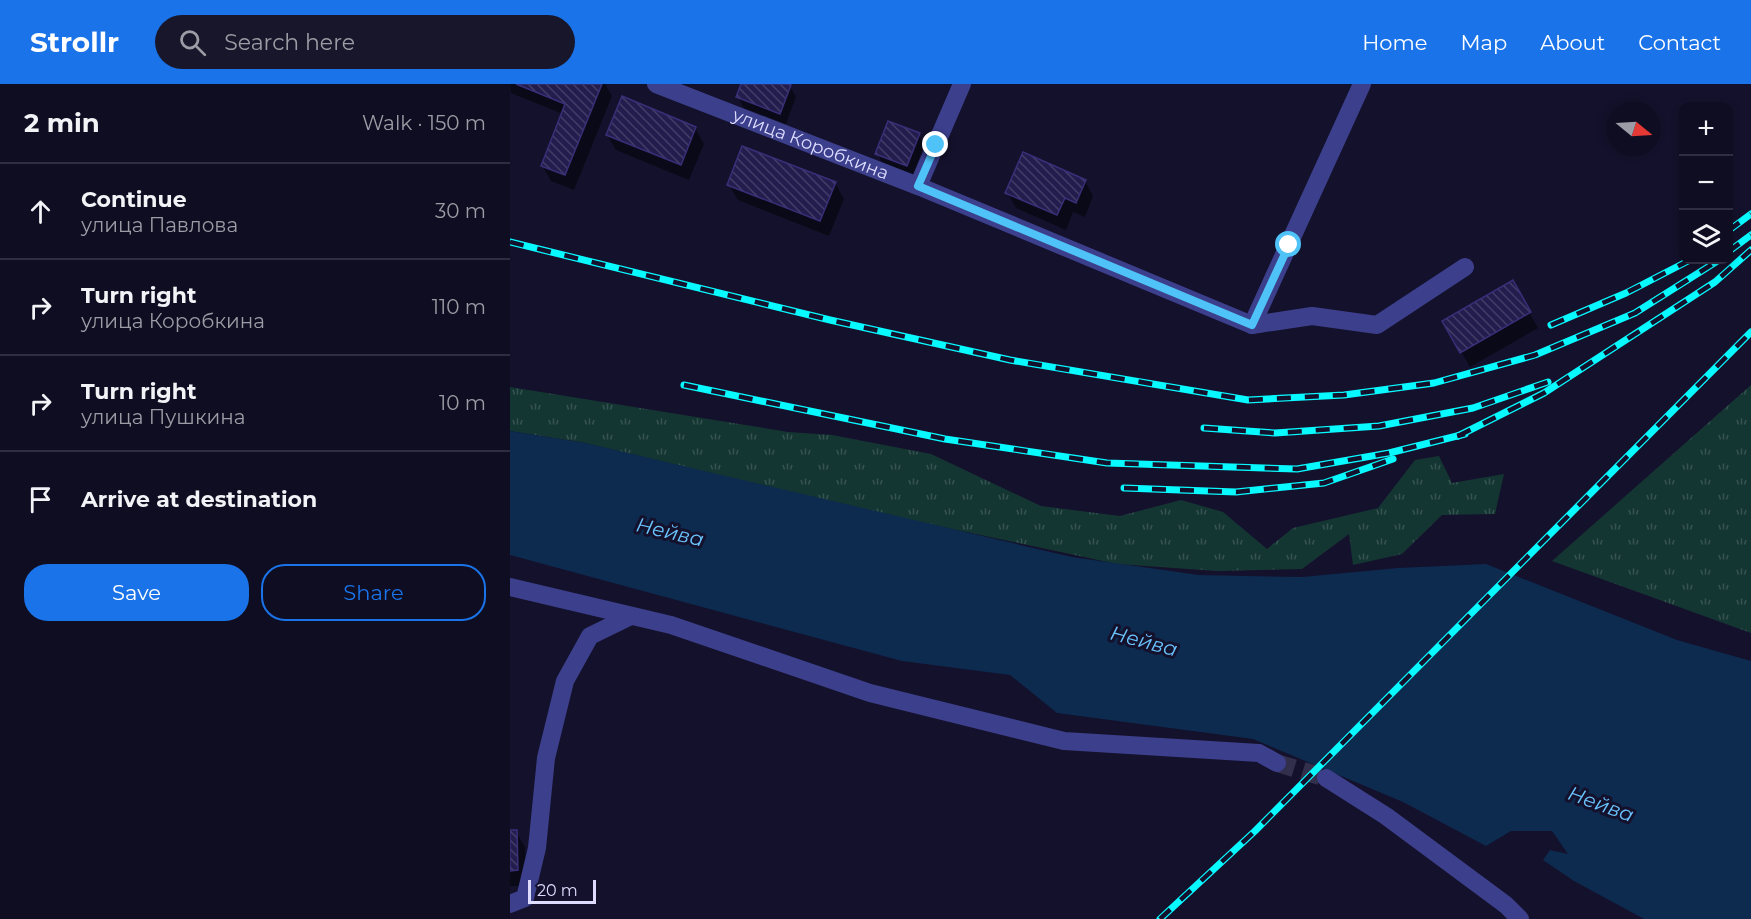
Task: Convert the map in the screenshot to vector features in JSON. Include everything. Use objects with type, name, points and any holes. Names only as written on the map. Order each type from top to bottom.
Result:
[{"type":"street","name":"улица Коробкина","points":[[656,84],[918,186],[1252,325]]},
{"type":"street","points":[[918,186],[962,84]]},
{"type":"street","points":[[1252,325],[1362,84]]},
{"type":"street","points":[[1252,325],[1312,316],[1377,325],[1465,267]]},
{"type":"street","points":[[510,587],[672,625],[870,693],[1064,741],[1259,753],[1277,764]]},
{"type":"street","points":[[510,904],[525,898],[537,848],[546,758],[565,681],[590,636],[631,616]]},
{"type":"street","points":[[1326,778],[1386,816],[1506,905],[1520,919]]},
{"type":"green space","points":[[1751,385],[1751,633],[1552,561]]},
{"type":"green space","points":[[510,387],[788,432],[832,435],[931,454],[1041,506],[1120,516],[1181,500],[1223,512],[1267,549],[1293,528],[1378,508],[1415,460],[1439,456],[1452,483],[1504,474],[1495,514],[1442,515],[1402,554],[1353,565],[1349,534],[1302,569],[1217,571],[1117,564],[873,512],[585,443],[510,431]]},
{"type":"water","name":"Нейва","points":[[510,431],[585,443],[1072,557],[1199,575],[1302,577],[1398,568],[1486,564],[1677,640],[1751,661],[1751,919],[1644,919],[1574,881],[1543,860],[1550,850],[1568,854],[1552,831],[1511,831],[1486,846],[1403,802],[1253,739],[1057,713],[1010,675],[902,661],[510,555]]},
{"type":"building","points":[[516,84],[602,84],[565,175],[541,166],[565,104]]},
{"type":"building","points":[[741,84],[791,85],[780,114],[736,97]]},
{"type":"building","points":[[622,96],[696,127],[681,165],[606,135]]},
{"type":"building","points":[[888,121],[920,133],[907,166],[875,154]]},
{"type":"building","points":[[742,146],[836,182],[820,221],[727,185]]},
{"type":"building","points":[[1023,152],[1086,180],[1076,203],[1065,198],[1057,215],[1005,193]]},
{"type":"building","points":[[1513,280],[1531,312],[1460,353],[1442,321]]},
{"type":"building","points":[[510,830],[517,830],[518,870],[510,871]]},
{"type":"tunnel","points":[[1277,763],[1326,778]]},
{"type":"railway","points":[[1733,227],[1751,214]]},
{"type":"railway","points":[[1733,248],[1751,235]]},
{"type":"railway","points":[[510,242],[830,320],[1010,360],[1248,400],[1344,395],[1434,383],[1535,355],[1635,313],[1713,264]]},
{"type":"railway","points":[[1458,436],[1544,393],[1715,282],[1751,250]]},
{"type":"railway","points":[[1551,325],[1626,293],[1682,264]]},
{"type":"railway","points":[[1160,919],[1255,831],[1751,332]]},
{"type":"railway","points":[[1204,428],[1275,433],[1379,426],[1473,408],[1548,382]]},
{"type":"railway","points":[[684,385],[945,439],[1107,463],[1297,469],[1389,453],[1465,434]]},
{"type":"railway","points":[[1124,488],[1236,492],[1324,483],[1393,459]]},
{"type":"route","points":[[936,145],[918,186],[1252,325],[1289,245]]}]
